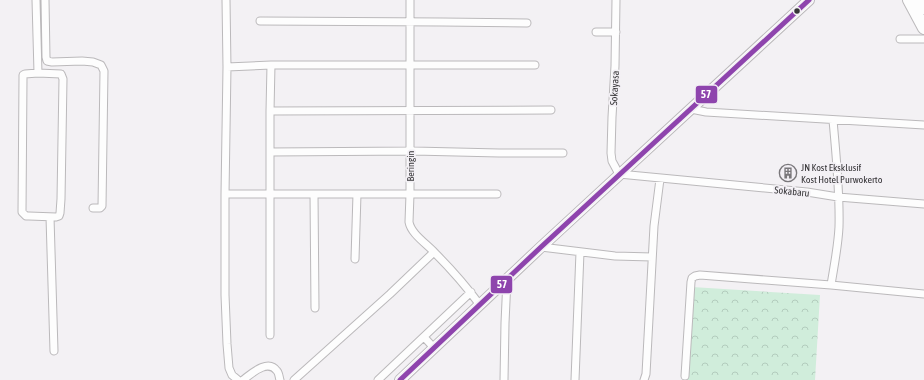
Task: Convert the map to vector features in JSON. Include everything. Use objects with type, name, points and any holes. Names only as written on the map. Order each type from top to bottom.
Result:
[{"type":"highway","points":[[909,0],[924,28]]},
{"type":"highway","points":[[920,0],[924,8]]},
{"type":"main road","points":[[400,380],[619,174],[809,0]]},
{"type":"street","points":[[36,0],[38,73]]},
{"type":"street","points":[[45,0],[47,61],[87,61],[101,65],[104,71],[102,206],[100,208],[93,208]]},
{"type":"street","points":[[226,0],[227,67],[225,295],[229,368],[232,375],[238,380]]},
{"type":"street","name":"Beringin","points":[[410,0],[409,222],[417,236],[471,292],[480,305]]},
{"type":"street","name":"Sokayasa","points":[[616,0],[611,146],[612,161],[619,174]]},
{"type":"street","points":[[260,21],[527,23]]},
{"type":"street","points":[[596,32],[616,32]]},
{"type":"street","points":[[900,39],[924,39]]},
{"type":"street","points":[[227,67],[271,65],[410,64],[534,65]]},
{"type":"street","points":[[270,335],[271,65]]},
{"type":"street","points":[[38,73],[61,74],[63,79],[61,199],[60,213],[59,216],[56,217],[26,216],[22,212],[23,78],[25,74],[38,73]]},
{"type":"street","points":[[691,109],[706,112],[924,124]]},
{"type":"street","points":[[270,111],[551,110]]},
{"type":"street","points":[[831,285],[839,225],[833,120]]},
{"type":"street","points":[[270,152],[563,153]]},
{"type":"street","name":"Sokabaru","points":[[619,174],[807,192],[838,197],[924,204]]},
{"type":"street","points":[[644,380],[646,374],[654,226],[660,179]]},
{"type":"street","points":[[225,194],[497,194]]},
{"type":"street","points":[[314,194],[315,308]]},
{"type":"street","points":[[355,259],[356,194]]},
{"type":"street","points":[[50,217],[54,351]]},
{"type":"street","points":[[541,247],[615,256],[652,257]]},
{"type":"street","points":[[294,380],[390,294],[434,252]]},
{"type":"street","points":[[575,380],[580,252]]},
{"type":"street","points":[[685,376],[691,282],[692,278],[696,276],[700,275],[831,285],[924,294]]},
{"type":"street","points":[[504,380],[507,279]]},
{"type":"street","points":[[378,380],[471,292]]},
{"type":"street","points":[[448,314],[458,325]]},
{"type":"street","points":[[424,337],[434,348]]},
{"type":"street","points":[[243,380],[264,366],[269,366],[276,369],[280,380]]},
{"type":"green space","points":[[692,287],[820,295],[815,380],[686,380]]},
{"type":"transit line","name":"57","points":[[400,380],[541,247],[809,0]]},
{"type":"place","name":"JN Kost Eksklusif Kost Hotel Purwokerto","points":[[788,173]]}]
